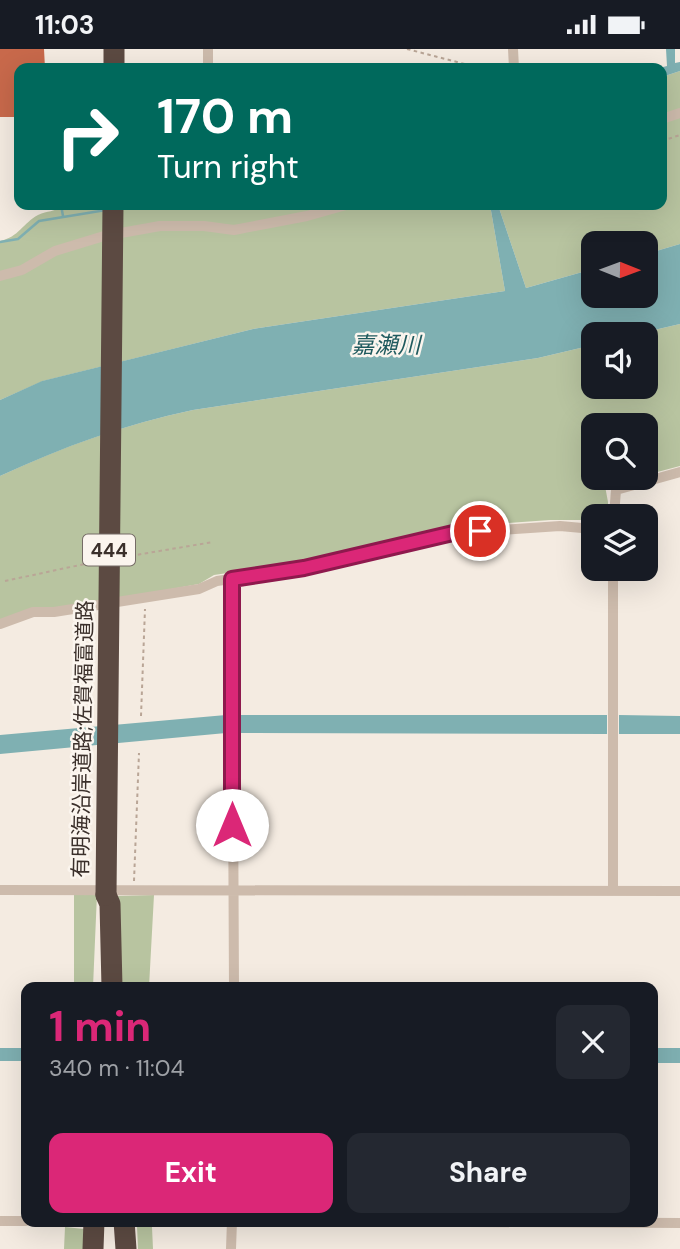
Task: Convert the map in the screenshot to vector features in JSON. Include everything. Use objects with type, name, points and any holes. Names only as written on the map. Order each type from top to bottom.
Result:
[{"type":"highway","name":"有明海沿岸道路;佐賀福富道路","points":[[106,895],[113,210]]},
{"type":"highway","points":[[100,982],[103,904],[106,895]]},
{"type":"highway","points":[[106,895],[110,904],[112,982]]},
{"type":"highway","points":[[93,1249],[94,1227]]},
{"type":"highway","points":[[125,1227],[127,1249]]},
{"type":"street","points":[[0,276],[22,270],[55,251],[104,236],[160,226],[204,226],[234,230],[328,210]]},
{"type":"street","points":[[615,504],[616,489],[680,472]]},
{"type":"street","points":[[0,624],[33,612],[54,612],[199,589],[217,580],[304,568],[453,533],[560,526],[581,528]]},
{"type":"street","points":[[232,579],[233,982]]},
{"type":"street","points":[[613,581],[613,890]]},
{"type":"street","points":[[0,890],[680,891]]},
{"type":"street","points":[[0,1221],[21,1221]]},
{"type":"street","points":[[658,1223],[680,1223]]},
{"type":"street","points":[[232,1227],[232,1249]]},
{"type":"path","points":[[407,49],[461,63]]},
{"type":"path","points":[[141,716],[145,597]]},
{"type":"path","points":[[134,890],[139,753]]},
{"type":"green space","points":[[680,71],[680,244],[658,250],[658,231],[581,231],[581,272],[526,288],[500,210],[667,210],[667,75]]},
{"type":"green space","points":[[54,210],[491,210],[505,291],[253,329],[43,381],[0,400],[0,241],[12,236],[38,215]]},
{"type":"green space","points":[[680,324],[680,466],[658,472],[658,413],[581,413],[581,490],[606,490],[608,504],[581,504],[581,520],[450,527],[301,562],[214,575],[199,584],[0,620],[0,476],[23,465],[118,429],[193,410],[538,358],[581,348],[581,399],[658,399],[658,329]]},
{"type":"green space","points":[[74,894],[97,894],[93,982],[74,982]]},
{"type":"green space","points":[[154,895],[149,982],[119,982],[116,896]]},
{"type":"green space","points":[[65,1227],[84,1229],[83,1249],[64,1249]]},
{"type":"green space","points":[[137,1227],[152,1227],[153,1249],[138,1249]]},
{"type":"water","points":[[666,49],[675,49],[675,63],[680,62],[680,71],[667,75]]},
{"type":"water","name":"嘉瀬川","points":[[491,210],[500,210],[526,288],[581,272],[581,308],[658,308],[658,250],[680,244],[680,324],[658,329],[658,322],[581,322],[581,348],[538,358],[193,410],[95,437],[0,476],[0,400],[42,381],[253,329],[505,291]]},
{"type":"water","points":[[226,715],[226,733],[0,754],[0,735]]},
{"type":"water","points":[[239,715],[607,715],[607,734],[239,733]]},
{"type":"water","points":[[619,715],[680,716],[680,734],[619,734]]},
{"type":"water","points":[[0,1048],[21,1048],[21,1061],[0,1061]]},
{"type":"water","points":[[658,1048],[680,1048],[680,1063],[658,1063]]},
{"type":"building","points":[[0,49],[44,49],[45,63],[14,63],[14,117],[0,117]]},
{"type":"waterway","points":[[62,210],[63,216]]},
{"type":"waterway","points":[[0,242],[18,239],[39,221],[106,210]]},
{"type":"route","points":[[232,825],[232,579],[304,568],[453,533],[480,531]]}]
